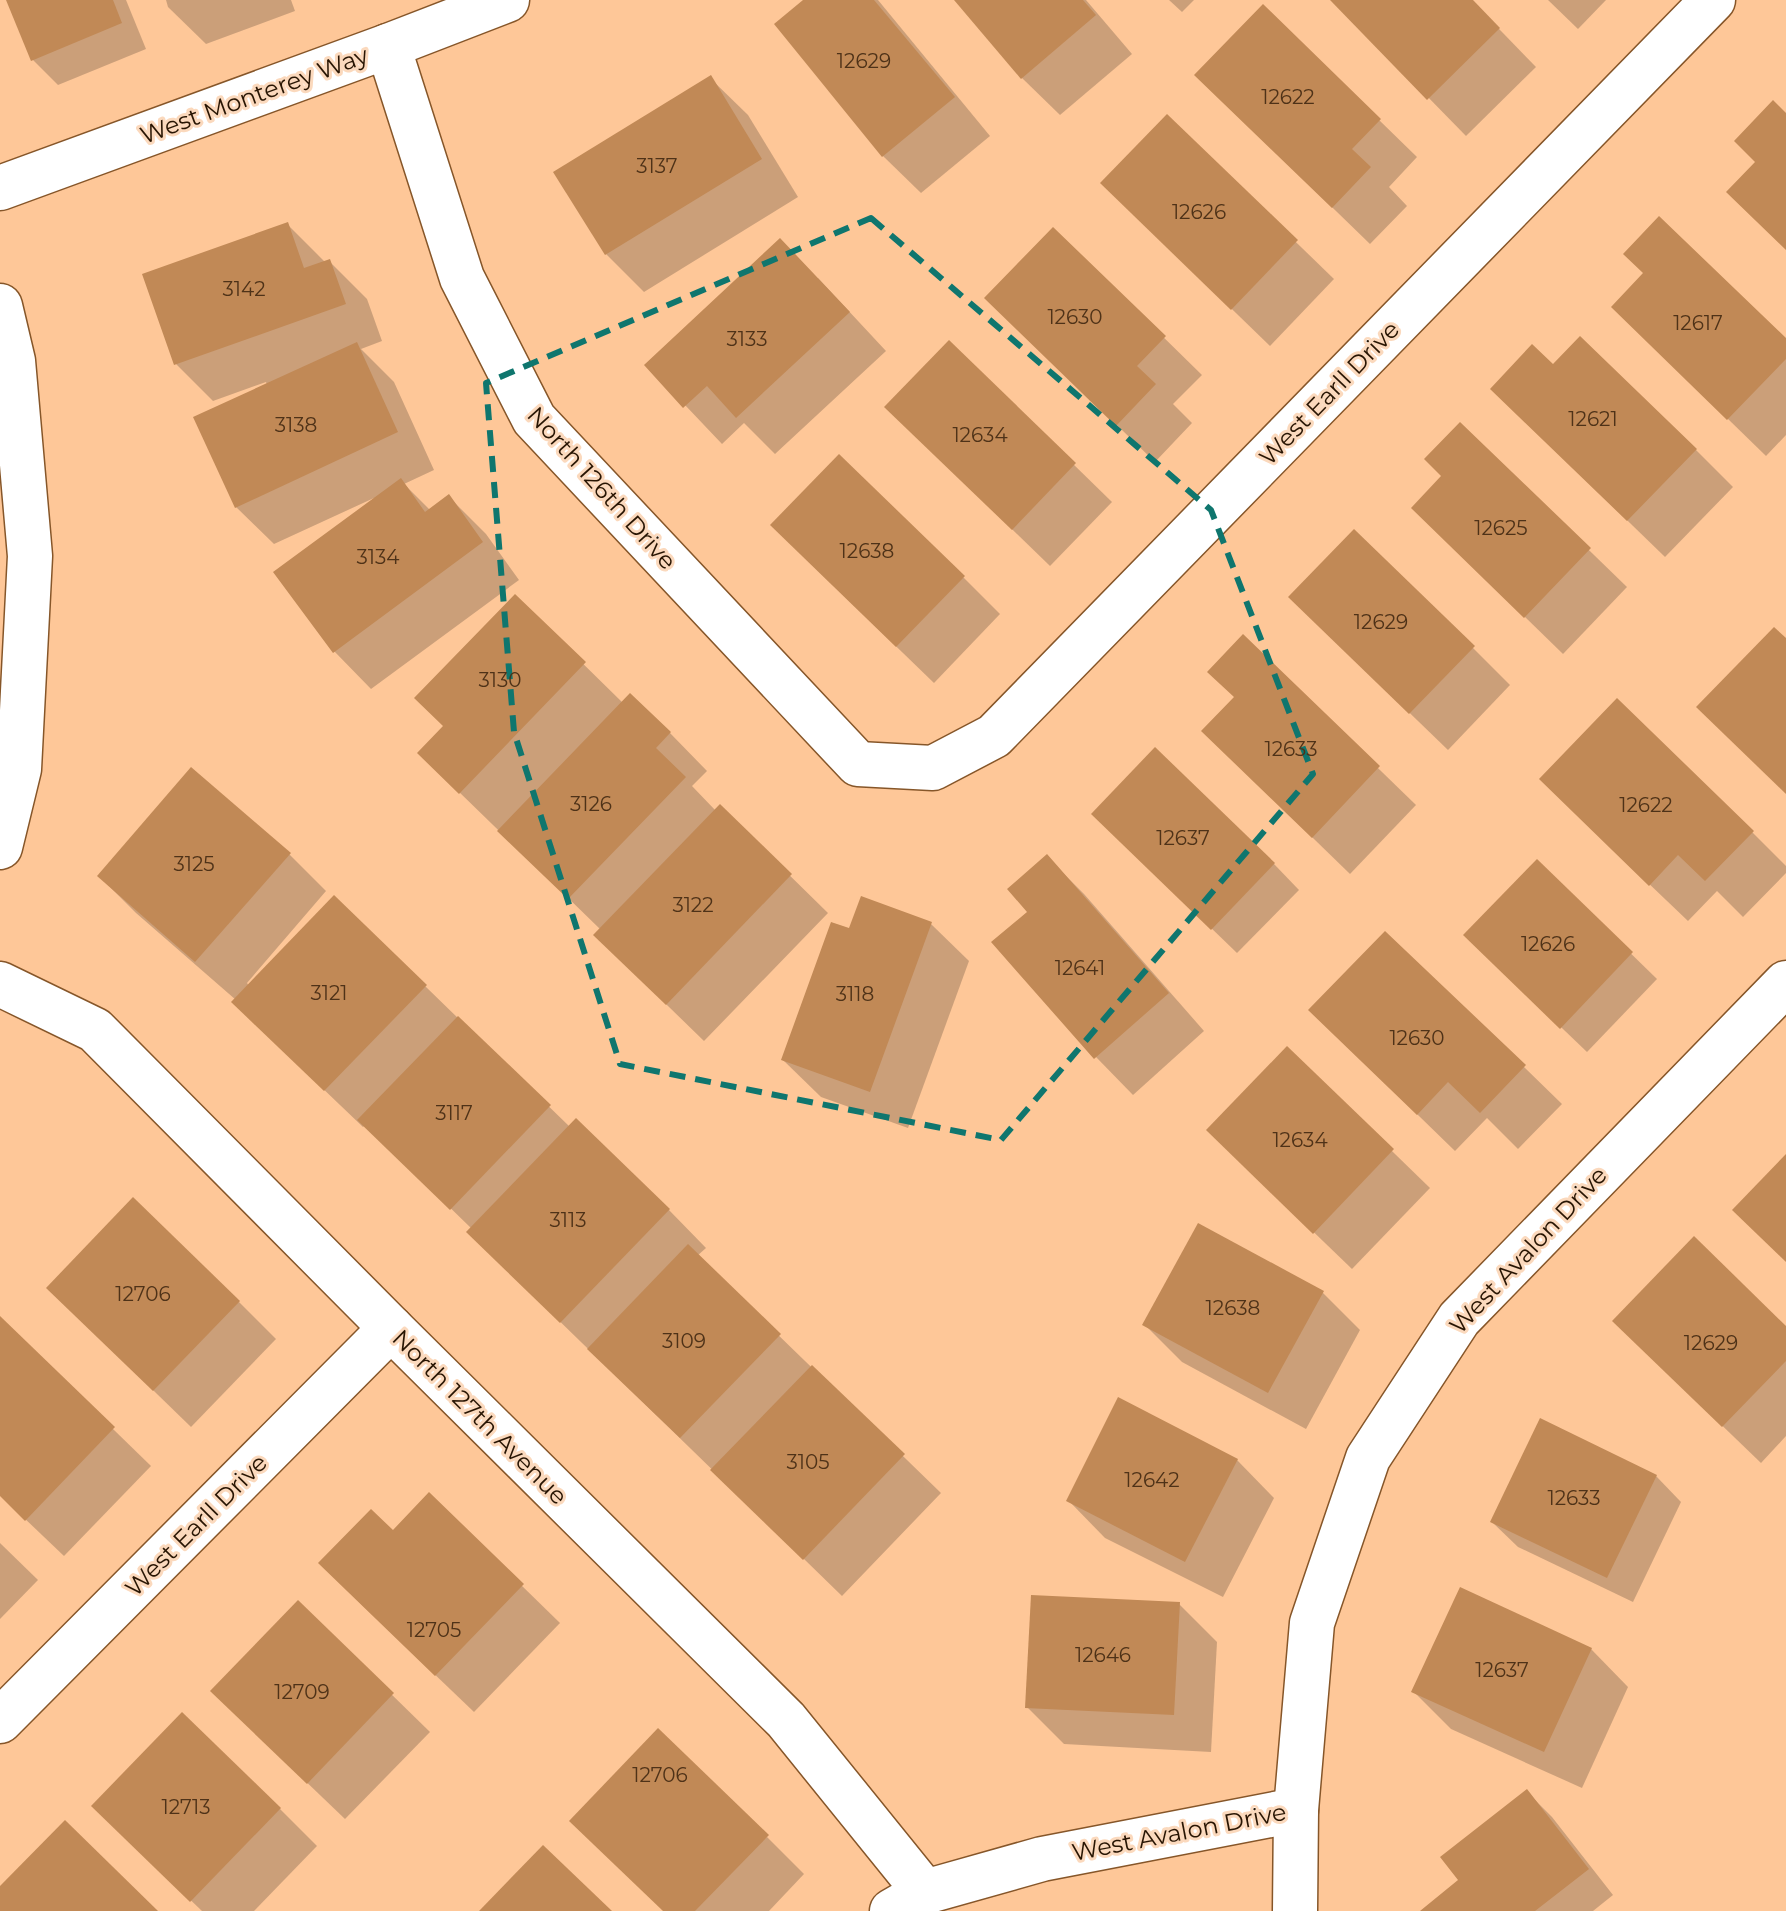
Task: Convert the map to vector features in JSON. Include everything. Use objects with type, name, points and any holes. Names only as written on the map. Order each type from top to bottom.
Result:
[{"type":"street","name":"West Monterey Way","points":[[0,188],[507,0]]},
{"type":"street","name":"West Earll Drive","points":[[933,768],[994,736],[1713,0]]},
{"type":"street","name":"North 126th Drive","points":[[388,46],[462,278],[534,419],[858,764],[933,768]]},
{"type":"street","points":[[0,306],[13,361],[19,769],[0,847]]},
{"type":"street","name":"West Avalon Drive","points":[[908,1901],[1042,1859],[1296,1810],[1312,1623],[1368,1458],[1459,1319],[1786,983]]},
{"type":"street","name":"North 127th Avenue","points":[[0,984],[95,1030],[786,1720],[908,1901]]},
{"type":"street","name":"West Earll Drive","points":[[0,1721],[391,1328]]},
{"type":"street","points":[[1295,1911],[1296,1810]]},
{"type":"highlighted area","points":[[871,218],[1211,510],[1313,774],[1001,1140],[620,1064],[514,732],[486,383]]},
{"type":"building","points":[[6,0],[113,0],[122,23],[31,61]]},
{"type":"building","points":[[803,0],[874,0],[955,97],[882,157],[774,24]]},
{"type":"building","points":[[954,0],[1083,0],[1096,15],[1021,79]]},
{"type":"building","points":[[1330,0],[1473,0],[1500,28],[1427,100]]},
{"type":"building","points":[[1263,4],[1381,119],[1352,149],[1371,167],[1332,208],[1194,75]]},
{"type":"building","points":[[711,75],[762,159],[605,255],[553,172]]},
{"type":"building","points":[[1773,100],[1786,113],[1786,250],[1726,192],[1755,162],[1734,141]]},
{"type":"building","points":[[1167,114],[1298,240],[1231,310],[1100,183]]},
{"type":"building","points":[[1659,216],[1786,338],[1786,359],[1727,420],[1611,307],[1643,273],[1623,254]]},
{"type":"building","points":[[288,222],[304,268],[330,259],[346,304],[174,365],[142,274]]},
{"type":"building","points":[[1053,227],[1166,336],[1137,366],[1156,384],[1116,426],[984,298]]},
{"type":"building","points":[[780,238],[850,312],[736,418],[707,386],[683,408],[644,365]]},
{"type":"building","points":[[1580,336],[1697,449],[1627,521],[1490,389],[1532,344],[1553,364]]},
{"type":"building","points":[[949,340],[1076,463],[1012,530],[884,407]]},
{"type":"building","points":[[357,342],[398,432],[235,508],[193,417]]},
{"type":"building","points":[[1460,422],[1591,548],[1524,618],[1411,508],[1441,476],[1424,459]]},
{"type":"building","points":[[839,454],[965,576],[896,647],[770,525]]},
{"type":"building","points":[[401,478],[425,512],[449,494],[483,542],[333,653],[273,572]]},
{"type":"building","points":[[1354,529],[1475,646],[1409,714],[1288,597]]},
{"type":"building","points":[[515,594],[586,662],[459,794],[417,753],[443,726],[414,698]]},
{"type":"building","points":[[1774,627],[1786,638],[1786,794],[1696,707]]},
{"type":"building","points":[[1243,634],[1380,766],[1312,838],[1201,731],[1234,697],[1207,672]]},
{"type":"building","points":[[630,693],[671,732],[656,748],[686,777],[568,899],[497,831]]},
{"type":"building","points":[[1617,698],[1754,831],[1705,881],[1678,855],[1649,886],[1539,779]]},
{"type":"building","points":[[1155,747],[1275,863],[1211,930],[1091,814]]},
{"type":"building","points":[[191,767],[291,853],[195,962],[97,876]]},
{"type":"building","points":[[720,804],[792,874],[666,1005],[593,935]]},
{"type":"building","points":[[1047,854],[1169,993],[1094,1059],[991,942],[1027,912],[1007,889]]},
{"type":"building","points":[[1537,859],[1633,952],[1560,1029],[1463,935]]},
{"type":"building","points":[[334,895],[427,985],[324,1091],[231,1002]]},
{"type":"building","points":[[861,896],[932,922],[870,1092],[781,1060],[831,922],[849,928]]},
{"type":"building","points":[[1385,931],[1526,1065],[1480,1113],[1448,1082],[1417,1115],[1308,1010]]},
{"type":"building","points":[[458,1016],[551,1105],[450,1210],[357,1120]]},
{"type":"building","points":[[1287,1046],[1394,1149],[1313,1234],[1206,1130]]},
{"type":"building","points":[[576,1118],[670,1209],[560,1323],[466,1232]]},
{"type":"building","points":[[1786,1154],[1786,1262],[1732,1210]]},
{"type":"building","points":[[133,1197],[240,1301],[153,1391],[46,1288]]},
{"type":"building","points":[[1198,1223],[1324,1291],[1268,1393],[1142,1325]]},
{"type":"building","points":[[1694,1236],[1786,1326],[1786,1361],[1722,1427],[1612,1321]]},
{"type":"building","points":[[688,1244],[781,1334],[680,1438],[587,1349]]},
{"type":"building","points":[[0,1316],[115,1427],[25,1521],[0,1496]]},
{"type":"building","points":[[812,1365],[905,1454],[803,1560],[710,1470]]},
{"type":"building","points":[[1118,1397],[1238,1459],[1185,1562],[1066,1501]]},
{"type":"building","points":[[1540,1418],[1657,1475],[1607,1578],[1490,1522]]},
{"type":"building","points":[[429,1492],[524,1584],[435,1676],[318,1563],[371,1509],[393,1530]]},
{"type":"building","points":[[1460,1587],[1592,1648],[1544,1752],[1411,1692]]},
{"type":"building","points":[[1031,1595],[1180,1602],[1174,1715],[1025,1708]]},
{"type":"building","points":[[298,1600],[394,1693],[307,1784],[210,1691]]},
{"type":"building","points":[[182,1712],[281,1808],[190,1902],[91,1806]]},
{"type":"building","points":[[658,1728],[769,1835],[695,1911],[663,1911],[569,1821]]},
{"type":"building","points":[[1527,1789],[1589,1869],[1535,1911],[1420,1911],[1458,1880],[1440,1857]]},
{"type":"building","points":[[65,1820],[158,1911],[0,1911],[0,1886]]},
{"type":"building","points":[[543,1845],[612,1911],[479,1911]]}]
